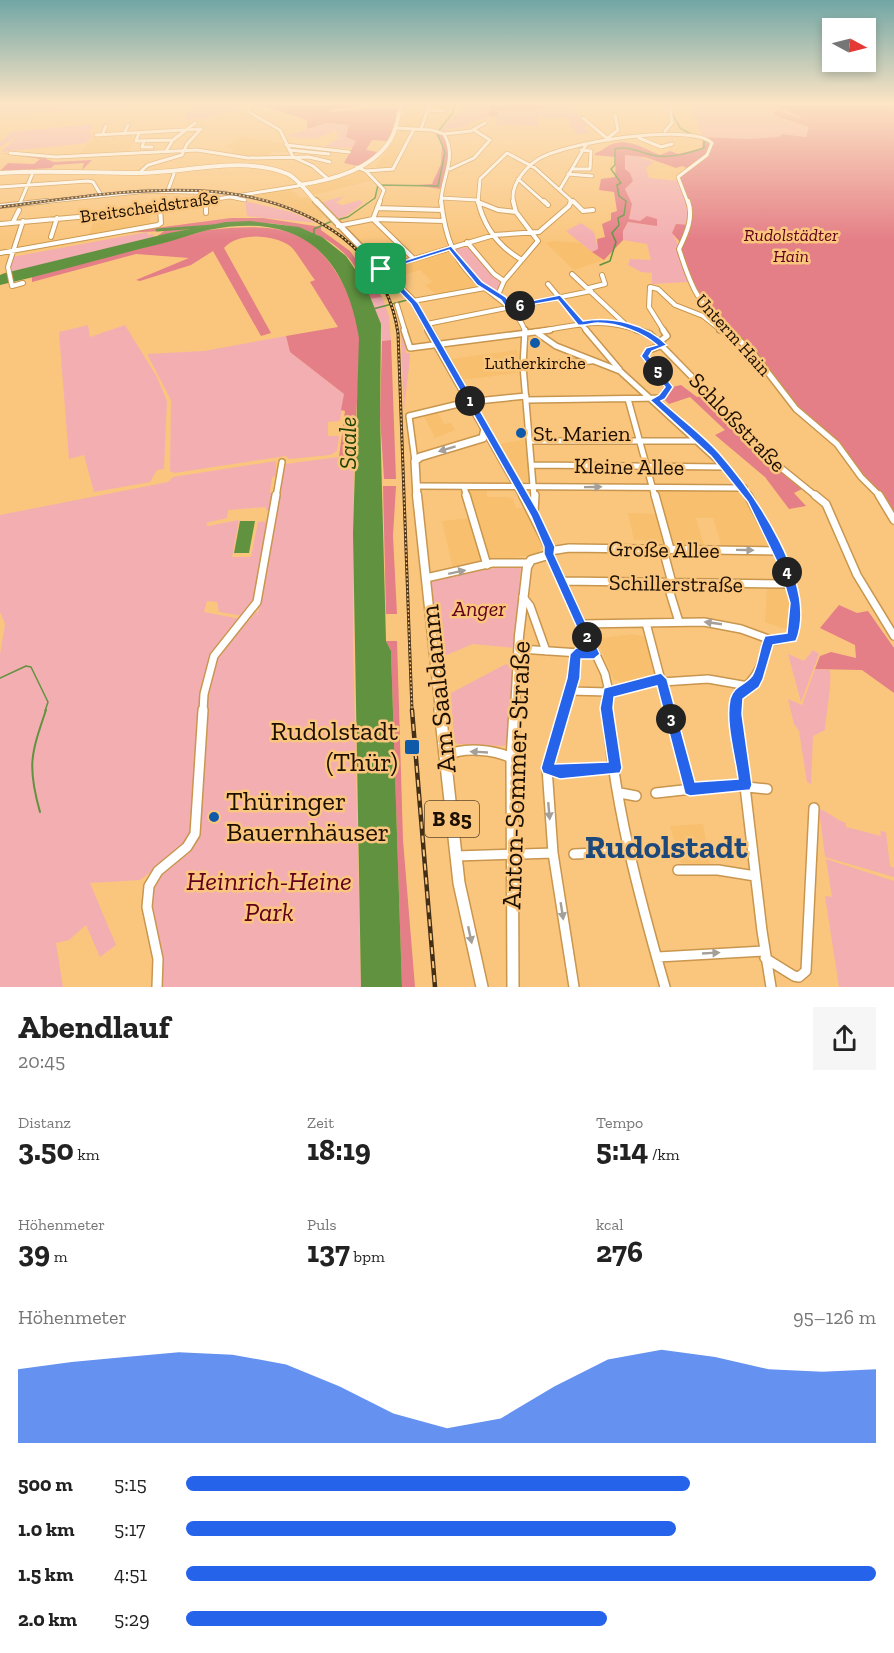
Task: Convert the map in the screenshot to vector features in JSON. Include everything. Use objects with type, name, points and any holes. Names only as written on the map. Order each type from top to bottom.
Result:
[{"type":"main road","points":[[140,172],[255,168],[283,174],[300,185],[328,179],[357,167],[380,155],[384,149]]},
{"type":"main road","points":[[0,173],[151,172],[257,167],[285,173],[300,185],[413,301],[535,516],[550,552],[528,563]]},
{"type":"main road","points":[[481,439],[486,435],[484,427]]},
{"type":"main road","points":[[415,461],[420,457],[481,439],[488,439],[494,443]]},
{"type":"main road","name":"Am Saaldamm","points":[[415,461],[456,856],[482,987]]},
{"type":"main road","name":"Anton-Sommer-Straße","points":[[512,987],[514,855],[512,759],[523,597],[528,563]]},
{"type":"street","points":[[140,172],[182,153],[185,149]]},
{"type":"street","points":[[323,149],[349,152]]},
{"type":"street","points":[[366,171],[393,170],[404,149]]},
{"type":"street","points":[[450,149],[450,169],[441,189],[441,198],[451,248],[485,288],[498,296],[510,308],[523,327],[523,366],[535,487],[535,516]]},
{"type":"street","points":[[450,169],[474,158],[482,149]]},
{"type":"street","points":[[538,240],[516,212],[512,193],[518,179],[530,165],[554,152],[567,149]]},
{"type":"street","name":"Unterm Hain","points":[[711,149],[678,177],[691,210],[688,230],[679,249],[691,287],[708,311],[752,352],[796,410],[837,444],[861,477],[882,498],[894,520]]},
{"type":"street","points":[[289,150],[329,154]]},
{"type":"street","points":[[289,150],[296,159],[313,166],[328,179]]},
{"type":"street","points":[[560,189],[581,150],[591,151],[590,170],[572,169]]},
{"type":"street","points":[[10,153],[56,157],[206,151],[242,157],[296,159],[309,157],[330,162]]},
{"type":"street","points":[[522,260],[512,254],[494,235],[485,222],[477,201],[481,177],[511,153],[560,189],[583,211],[593,210]]},
{"type":"street","points":[[357,167],[366,171],[380,184],[384,194],[373,219]]},
{"type":"street","points":[[168,190],[174,174]]},
{"type":"street","points":[[568,174],[592,176]]},
{"type":"street","points":[[20,203],[32,175]]},
{"type":"street","points":[[518,179],[546,204]]},
{"type":"street","points":[[0,187],[88,181],[93,182],[101,195]]},
{"type":"street","name":"Breitscheidstraße","points":[[0,224],[57,218],[98,217],[300,185]]},
{"type":"street","points":[[0,206],[168,190],[235,194]]},
{"type":"street","points":[[381,269],[494,235],[541,231],[571,204],[567,195]]},
{"type":"street","points":[[224,196],[245,200]]},
{"type":"street","points":[[441,198],[477,201],[498,210],[516,212]]},
{"type":"street","points":[[206,199],[206,213]]},
{"type":"street","points":[[0,253],[12,253],[161,223],[160,208]]},
{"type":"street","points":[[377,208],[442,210]]},
{"type":"street","points":[[13,222],[19,210]]},
{"type":"street","points":[[51,237],[57,218]]},
{"type":"street","points":[[373,219],[414,259]]},
{"type":"street","points":[[337,224],[373,219],[444,221]]},
{"type":"street","points":[[23,221],[12,253],[9,271],[12,286],[23,284]]},
{"type":"street","points":[[498,296],[504,281],[538,240],[541,231]]},
{"type":"street","points":[[467,242],[494,274],[504,281]]},
{"type":"street","points":[[572,274],[590,289],[618,321]]},
{"type":"street","points":[[427,324],[510,308],[606,285],[602,275]]},
{"type":"street","points":[[548,284],[620,371],[700,441],[744,488],[778,551],[795,603],[792,637],[778,641],[718,624],[679,622],[581,624]]},
{"type":"street","points":[[415,461],[409,416],[470,402],[526,398],[654,400],[662,397],[669,387],[645,356],[649,350],[661,344],[667,336],[649,307],[649,289],[652,287],[658,289],[675,305],[703,316],[723,332],[732,333]]},
{"type":"street","points":[[413,301],[485,288]]},
{"type":"street","name":"Schloßstraße","points":[[397,305],[410,348],[536,332],[599,321],[618,321],[650,334],[741,429],[768,452],[780,467],[826,504],[857,574],[894,636]]},
{"type":"street","points":[[536,332],[556,346],[620,371]]},
{"type":"street","points":[[523,366],[595,360]]},
{"type":"street","points":[[628,399],[653,488],[667,549],[670,583],[679,622]]},
{"type":"street","points":[[531,441],[700,441]]},
{"type":"street","points":[[157,987],[158,959],[146,902],[148,888],[158,872],[187,848],[195,834],[204,694],[208,675],[214,656],[257,602],[282,462]]},
{"type":"street","name":"Kleine Allee","points":[[533,465],[725,467]]},
{"type":"street","points":[[416,486],[744,488]]},
{"type":"street","points":[[464,487],[487,565]]},
{"type":"street","name":"Große Allee","points":[[550,552],[667,549],[778,551]]},
{"type":"street","points":[[550,552],[594,654],[605,674],[609,692],[607,708],[615,768],[633,876],[665,987]]},
{"type":"street","points":[[426,578],[487,565],[520,561],[528,563]]},
{"type":"street","name":"Schillerstraße","points":[[562,581],[790,584]]},
{"type":"street","points":[[523,597],[530,606],[546,651]]},
{"type":"street","points":[[646,623],[690,789]]},
{"type":"street","points":[[769,639],[759,675],[754,683],[739,692],[735,714],[771,987]]},
{"type":"street","points":[[520,648],[594,654]]},
{"type":"street","points":[[574,987],[553,853],[547,768],[575,672],[576,654]]},
{"type":"street","points":[[569,691],[609,692],[662,680],[708,679],[748,686]]},
{"type":"street","points":[[446,756],[455,751],[501,753],[512,759]]},
{"type":"street","points":[[547,768],[560,772],[615,768]]},
{"type":"street","points":[[656,794],[746,785],[767,789]]},
{"type":"street","points":[[620,793],[636,796]]},
{"type":"street","points":[[657,957],[765,955],[794,976],[799,977],[806,971],[814,808]]},
{"type":"street","points":[[573,854],[622,852]]},
{"type":"street","points":[[456,856],[553,853]]},
{"type":"street","points":[[678,870],[718,870],[755,876]]},
{"type":"shaded area","points":[[83,149],[131,149],[129,153],[79,155]]},
{"type":"shaded area","points":[[235,149],[286,149],[288,152],[271,152],[268,158],[230,154]]},
{"type":"shaded area","points":[[388,149],[402,149],[393,168],[375,169]]},
{"type":"shaded area","points":[[355,170],[363,171],[373,180],[313,195],[307,187]]},
{"type":"shaded area","points":[[289,188],[301,198],[307,197],[326,217],[318,219],[293,207],[255,198],[257,195],[254,194]]},
{"type":"shaded area","points":[[151,210],[150,225],[123,229],[122,232],[89,235],[94,220]]},
{"type":"shaded area","points":[[250,221],[299,227],[322,237],[346,256],[365,284],[381,324],[380,415],[386,641],[391,651],[402,987],[361,987],[353,533],[359,338],[352,308],[342,282],[329,261],[312,245],[291,233],[267,227],[239,226],[208,230],[0,285],[0,275],[5,273],[169,233],[226,222]]},
{"type":"shaded area","points":[[553,241],[580,243],[604,260],[574,270],[546,243]]},
{"type":"shaded area","points":[[450,251],[479,288],[437,295],[425,285],[432,282],[420,270],[404,275],[400,271],[391,274],[386,269]]},
{"type":"shaded area","points":[[517,350],[520,372],[509,374],[462,380],[450,359]]},
{"type":"shaded area","points":[[437,411],[444,424],[451,423],[455,430],[435,438],[423,414]]},
{"type":"shaded area","points":[[528,439],[533,482],[517,481],[516,471],[499,444]]},
{"type":"shaded area","points":[[468,491],[487,491],[487,497],[507,497],[513,499],[516,508],[525,508],[540,542],[544,544],[537,554],[491,561]]},
{"type":"shaded area","points":[[657,491],[741,491],[772,548],[722,548],[713,518],[696,518],[705,548],[673,547]]},
{"type":"shaded area","points":[[628,513],[657,514],[666,546],[646,546],[644,540],[634,540]]},
{"type":"shaded area","points":[[469,518],[482,563],[453,569],[442,521]]},
{"type":"shaded area","points":[[240,521],[255,521],[249,553],[234,553]]},
{"type":"shaded area","points":[[767,588],[786,589],[791,605],[790,631],[765,622]]},
{"type":"shaded area","points":[[632,634],[644,636],[656,674],[623,682],[614,680],[596,639]]},
{"type":"shaded area","points":[[703,824],[710,865],[681,863],[670,826]]},
{"type":"green space","points":[[4,149],[29,149],[1,152]]},
{"type":"green space","points":[[352,149],[377,152],[372,157],[373,160],[358,166],[344,163]]},
{"type":"green space","points":[[442,149],[448,149],[447,168],[440,189],[416,185],[432,184],[441,164]]},
{"type":"green space","name":"Rudolstädter Hain","points":[[602,149],[646,149],[660,155],[670,151],[678,154],[698,149],[894,149],[894,517],[836,442],[799,411],[770,373],[714,315],[691,286],[680,242],[672,233],[676,224],[690,225],[692,210],[679,178],[687,168],[682,166],[676,168],[645,157],[625,155],[625,169],[630,173],[633,181],[625,189],[632,204],[629,219],[640,221],[647,216],[657,219],[657,226],[628,222],[623,231],[623,240],[604,260],[592,252],[598,249],[597,239],[605,237],[602,224],[611,220],[611,213],[617,211],[614,192],[599,190],[601,179],[615,177],[616,157],[594,155]]},
{"type":"green space","points":[[0,153],[48,157],[46,159],[54,162],[92,160],[82,170],[84,163],[54,165],[51,168],[0,171],[8,163],[34,164],[40,159]]},
{"type":"green space","points":[[632,154],[654,162],[646,168],[649,178],[678,181],[686,202],[688,225],[672,233],[688,282],[652,284],[652,273],[641,272],[628,265],[630,259],[651,260],[647,244],[623,240],[623,231],[628,222],[656,226],[629,220],[632,204],[625,189],[632,181],[626,169],[625,155]]},
{"type":"green space","points":[[344,196],[336,203],[343,205],[360,200],[363,203],[346,216],[335,219],[319,203]]},
{"type":"green space","points":[[245,201],[291,212],[317,223],[247,216]]},
{"type":"green space","points":[[231,218],[263,218],[321,227],[321,230],[350,251],[382,297],[369,299],[356,268],[336,246],[310,232],[280,225],[249,223],[216,225],[156,237],[164,231],[118,233]]},
{"type":"green space","points":[[581,223],[594,232],[598,249],[592,252],[566,231]]},
{"type":"green space","points":[[277,229],[303,238],[326,258],[341,279],[351,302],[359,336],[354,455],[339,457],[345,411],[341,410],[344,394],[290,352],[286,336],[338,327],[310,282],[315,280],[292,248],[283,242],[256,236],[238,239],[224,248],[271,333],[261,336],[213,251],[191,265],[140,281],[136,280],[189,258],[136,254],[32,282],[32,277],[208,230]]},
{"type":"green space","points":[[147,232],[148,235],[153,234],[154,238],[11,272],[12,257]]},
{"type":"green space","points":[[470,248],[501,282],[499,292],[485,287],[453,249]]},
{"type":"green space","points":[[382,297],[389,316],[391,340],[382,341],[381,324],[369,299]]},
{"type":"green space","points":[[400,319],[408,345],[406,345],[406,353],[410,353],[404,410]]},
{"type":"green space","points":[[88,325],[90,337],[125,325],[157,377],[167,401],[164,469],[157,470],[150,482],[94,492],[84,455],[69,459],[59,332]]},
{"type":"green space","points":[[286,336],[290,352],[344,394],[340,421],[328,422],[328,436],[339,436],[337,451],[330,455],[289,459],[286,456],[174,473],[170,471],[171,400],[147,354],[204,351]]},
{"type":"green space","points":[[391,340],[396,479],[384,479],[380,415],[382,341]]},
{"type":"green space","points":[[681,385],[697,397],[706,395],[804,488],[794,493],[806,506],[789,509],[765,477],[715,435],[725,430],[690,397],[669,404],[664,399],[672,387]]},
{"type":"green space","name":"Heinrich-Heine Park","points":[[354,455],[353,641],[361,987],[161,987],[162,964],[150,893],[162,872],[191,849],[198,835],[208,691],[217,657],[257,611],[257,619],[285,464]]},
{"type":"green space","points":[[276,461],[276,475],[272,478],[270,492],[274,495],[271,510],[266,510],[266,507],[228,510],[227,518],[206,523],[208,526],[239,520],[232,557],[251,557],[258,522],[270,521],[254,603],[243,616],[219,612],[217,602],[207,601],[204,612],[241,619],[211,655],[205,676],[191,833],[185,846],[140,880],[90,883],[116,945],[100,957],[86,925],[69,940],[56,943],[63,987],[0,987],[0,654],[5,624],[0,612],[0,515],[168,482],[173,477]]},
{"type":"green space","points":[[383,486],[396,486],[393,536],[397,614],[386,614]]},
{"type":"green space","name":"Anger","points":[[518,564],[521,566],[515,648],[473,644],[439,658],[430,583],[445,577]]},
{"type":"green space","points":[[839,605],[857,613],[868,611],[894,648],[894,693],[862,670],[815,669],[820,656],[831,652],[856,658],[855,645],[820,628]]},
{"type":"green space","points":[[386,641],[397,641],[403,840],[415,987],[402,987],[391,651]]},
{"type":"green space","points":[[813,650],[819,654],[801,702],[788,654],[804,661]]},
{"type":"green space","points":[[506,664],[511,666],[513,671],[507,744],[504,746],[454,742],[451,693]]},
{"type":"green space","points":[[815,669],[830,670],[830,684],[825,730],[813,736],[811,784],[807,782],[799,731],[794,724],[788,699],[802,705]]},
{"type":"green space","points":[[819,809],[846,823],[846,827],[881,836],[880,831],[886,832],[890,866],[894,868],[894,877],[825,857]]},
{"type":"green space","points":[[826,859],[894,881],[894,987],[839,987],[825,896],[832,897]]},
{"type":"waterway","points":[[337,220],[348,217],[375,198],[378,185],[438,186],[444,149]]},
{"type":"waterway","points":[[600,265],[610,261],[616,242],[612,233],[619,225],[618,218],[624,215],[626,201],[619,196],[617,185],[621,183],[611,169],[615,165],[615,149]]},
{"type":"waterway","points":[[631,149],[657,156],[669,156],[700,149]]},
{"type":"waterway","points":[[314,234],[314,229],[332,221]]},
{"type":"waterway","points":[[157,230],[214,226]]},
{"type":"waterway","points":[[373,309],[407,300]]},
{"type":"waterway","points":[[0,678],[26,666],[31,667],[48,702],[45,711]]},
{"type":"waterway","points":[[40,812],[33,783],[32,760],[46,710]]},
{"type":"railway","points":[[0,207],[131,192],[176,190],[221,192],[264,200],[304,215],[342,237],[372,268],[386,292],[398,333],[412,711]]},
{"type":"railway","points":[[412,710],[435,987]]},
{"type":"place","name":"Lutherkirche","points":[[535,343]]},
{"type":"place","name":"St. Marien","points":[[521,433]]},
{"type":"place","name":"Rudolstadt (Thür)","points":[[412,747]]},
{"type":"place","name":"Thüringer Bauernhäuser","points":[[214,817]]},
{"type":"district","name":"Rudolstadt","points":[[666,846]]},
{"type":"route","points":[[451,248],[480,284],[503,299],[510,308],[560,297],[581,324],[599,321],[617,323],[650,334],[663,345],[646,351],[645,356],[662,375],[669,387],[668,392],[654,400],[714,453],[744,488],[786,568],[795,603],[792,637],[778,641],[769,639],[759,675],[754,683],[739,692],[736,699],[735,714],[746,785],[690,789],[661,679],[609,692],[607,708],[609,737],[615,768],[560,772],[547,768],[575,672],[576,654],[594,654],[549,554],[550,550],[539,522],[414,303],[381,269],[451,248]]},
{"type":"water label","name":"Saale","points":[[348,443]]}]
